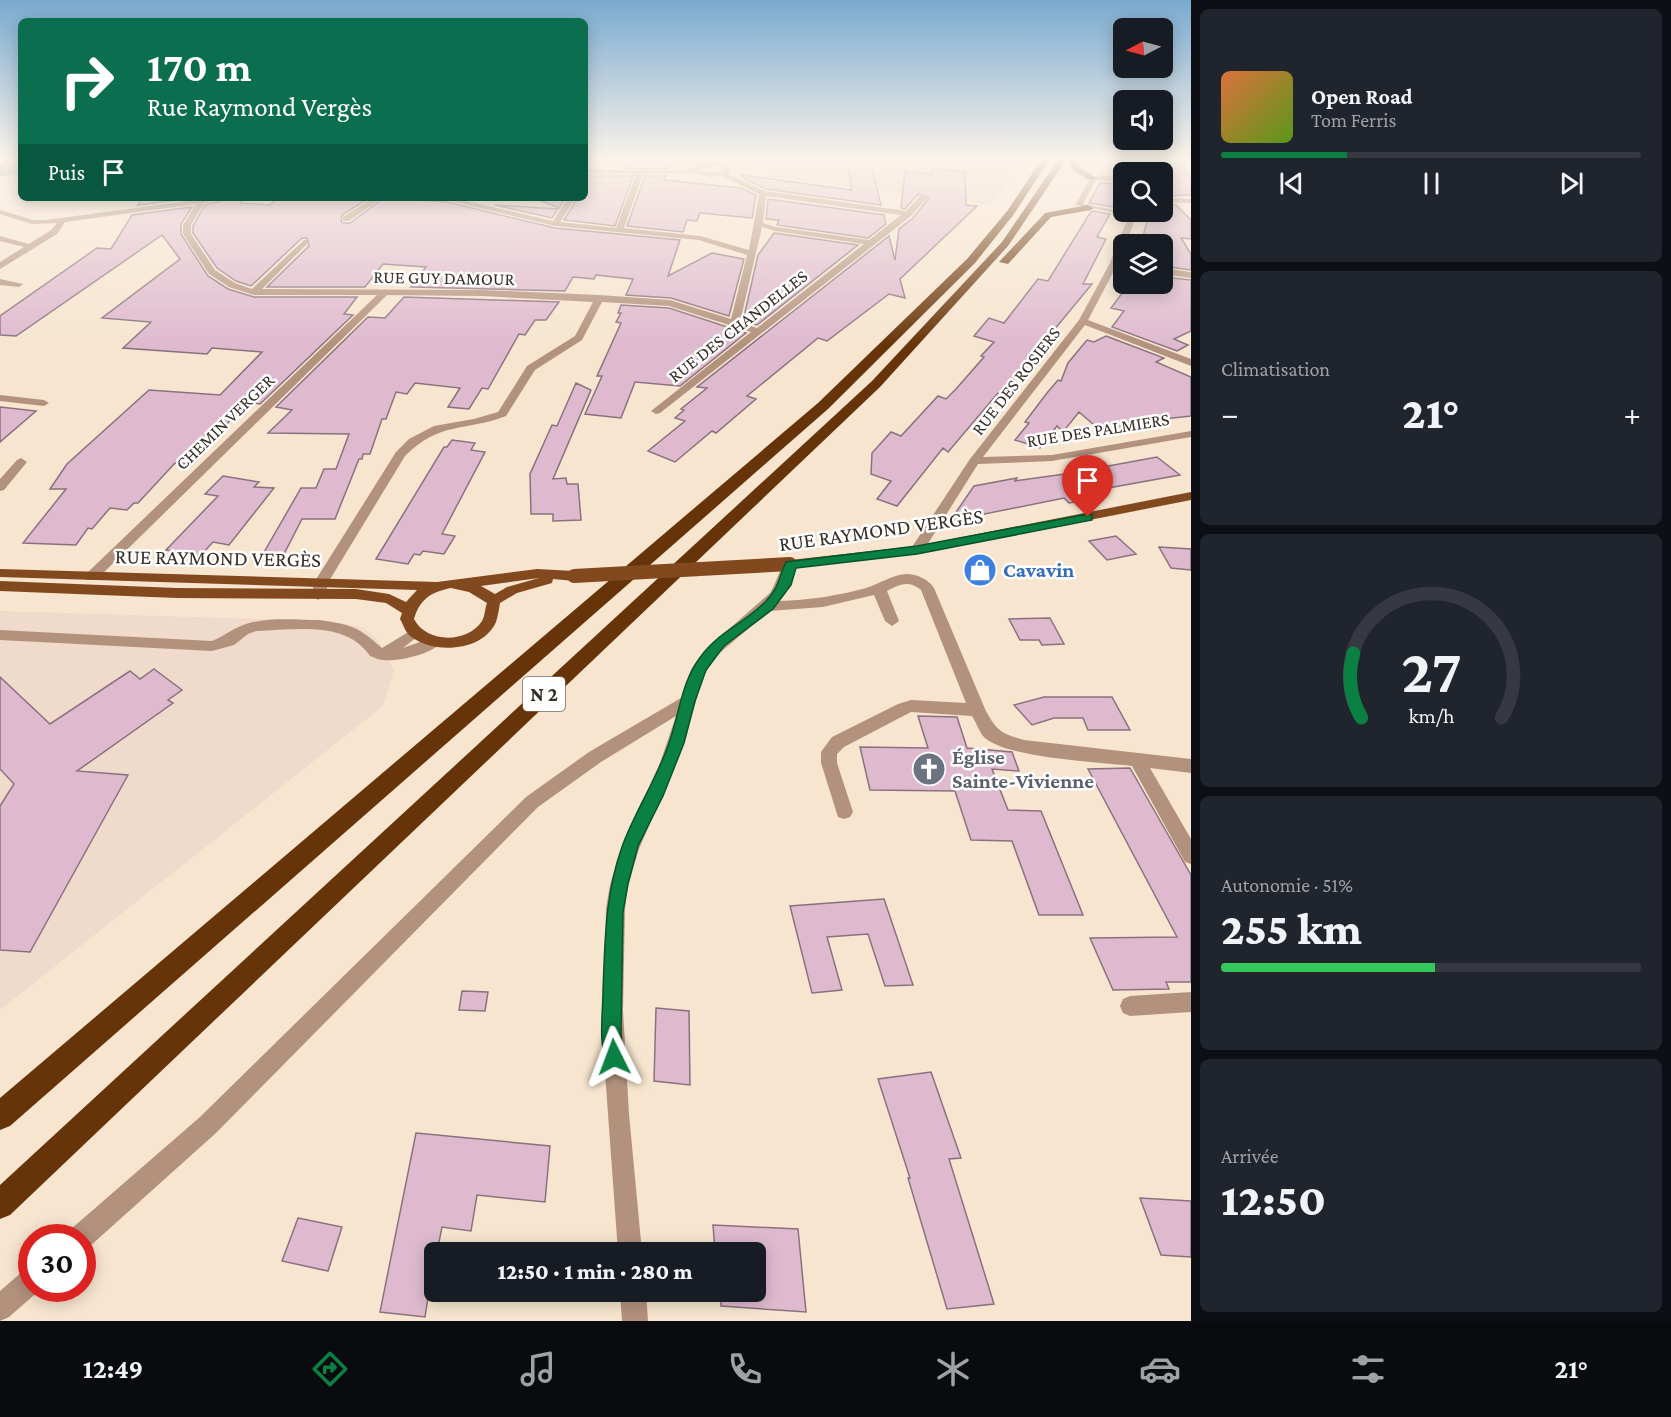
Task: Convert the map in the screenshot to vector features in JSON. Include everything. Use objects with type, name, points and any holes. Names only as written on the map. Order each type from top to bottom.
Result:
[{"type":"highway","name":"N 2","points":[[0,1116],[823,405],[971,261],[1003,222]]},
{"type":"highway","name":"N 2","points":[[0,1205],[876,384],[973,282],[1021,222]]},
{"type":"highway","points":[[973,282],[995,271],[1042,222]]},
{"type":"main road","name":"RUE RAYMOND VERGÈS","points":[[494,602],[512,590],[529,584],[574,576],[790,564],[917,550],[1191,496]]},
{"type":"main road","name":"RUE RAYMOND VERGÈS","points":[[0,573],[320,588],[389,599],[408,610]]},
{"type":"main road","name":"RUE RAYMOND VERGÈS","points":[[463,584],[537,573],[574,576]]},
{"type":"main road","points":[[463,584],[480,590],[494,602],[491,622],[480,633],[466,640],[449,643],[434,642],[409,628],[408,610],[421,594],[435,586],[463,584]]},
{"type":"main road","name":"RUE RAYMOND VERGÈS","points":[[0,586],[177,593],[435,586]]},
{"type":"street","points":[[0,266],[54,232],[62,222]]},
{"type":"street","name":"RUE GUY DAMOUR","points":[[189,222],[187,234],[212,272],[232,285],[254,292],[482,293],[670,303],[758,330]]},
{"type":"street","points":[[545,222],[700,238],[752,254]]},
{"type":"street","points":[[619,230],[622,222]]},
{"type":"street","name":"RUE DES CHANDELLES","points":[[656,411],[898,222]]},
{"type":"street","points":[[735,323],[759,224],[775,229],[871,243]]},
{"type":"street","points":[[0,238],[31,247]]},
{"type":"street","points":[[254,292],[304,242]]},
{"type":"street","points":[[1173,273],[1191,275]]},
{"type":"street","name":"RUE DES ROSIERS","points":[[917,550],[974,461],[1083,321],[1113,274]]},
{"type":"street","points":[[0,282],[19,284]]},
{"type":"street","name":"CHEMIN VERGER","points":[[92,577],[383,294]]},
{"type":"street","points":[[320,588],[400,454],[409,443],[420,435],[446,425],[488,420],[502,414],[531,368],[579,338],[599,298]]},
{"type":"street","points":[[1083,321],[1190,361]]},
{"type":"street","points":[[0,398],[44,403]]},
{"type":"street","name":"RUE DES PALMIERS","points":[[974,461],[1052,458],[1191,434]]},
{"type":"street","points":[[0,487],[21,462]]},
{"type":"street","points":[[629,1242],[612,1035],[614,912],[619,884],[630,846],[655,796],[676,743],[700,668],[719,643],[769,606],[785,585],[790,564]]},
{"type":"street","points":[[769,606],[806,606],[841,600],[879,589],[901,579],[920,581],[927,588],[977,710],[989,732],[1000,740],[1024,747],[1138,762],[1191,766]]},
{"type":"street","points":[[879,589],[892,621]]},
{"type":"street","points":[[0,635],[212,646],[229,641],[243,630],[256,626],[320,625],[348,628],[369,643],[375,652],[383,655],[405,655],[434,642]]},
{"type":"street","points":[[383,655],[415,633]]},
{"type":"street","points":[[96,1224],[208,1125],[532,802],[595,757],[688,701]]},
{"type":"street","points":[[844,812],[829,763],[829,752],[838,742],[911,706],[977,710]]},
{"type":"street","points":[[1138,762],[1191,856]]},
{"type":"street","points":[[1130,1006],[1191,1002]]},
{"type":"street","points":[[0,1308],[18,1293]]},
{"type":"street","points":[[634,1302],[635,1321]]},
{"type":"shaded area","points":[[0,611],[316,621],[346,624],[363,628],[377,639],[394,670],[383,706],[0,1010]]},
{"type":"building","points":[[128,222],[183,222],[181,234],[208,276],[228,289],[254,297],[357,297],[344,314],[353,315],[260,404],[249,402],[186,464],[175,463],[138,503],[134,503],[127,510],[110,508],[92,529],[88,528],[76,545],[23,543],[66,489],[50,489],[67,464],[149,390],[220,395],[262,352],[212,348],[207,354],[123,348],[151,322],[102,318],[180,259],[162,235],[16,336],[0,335],[0,316],[97,248],[111,249]]},
{"type":"building","points":[[195,222],[529,222],[555,228],[680,240],[668,276],[712,253],[744,259],[729,316],[671,298],[626,295],[633,279],[596,275],[594,279],[573,277],[565,291],[411,287],[426,267],[383,264],[365,287],[267,287],[309,246],[307,238],[302,238],[251,286],[236,281],[217,268],[193,233]]},
{"type":"building","points":[[578,222],[617,222],[615,226]]},
{"type":"building","points":[[629,222],[686,222],[683,232],[627,226]]},
{"type":"building","points":[[778,222],[885,222],[886,224],[868,238],[777,225]]},
{"type":"building","points":[[908,222],[960,222],[900,279],[905,298],[889,294],[827,341],[818,338],[747,396],[756,399],[716,433],[712,431],[675,462],[648,451],[685,421],[675,418],[684,410],[681,409],[707,388],[697,387],[889,236],[895,260],[899,229]]},
{"type":"building","points":[[1085,222],[1106,222],[1097,237],[1106,239],[1083,284],[1092,284],[1001,394],[998,393],[948,452],[943,448],[897,506],[877,499],[891,481],[871,474],[872,453],[891,432],[901,436],[938,396],[946,399],[984,357],[981,356],[994,342],[974,336],[989,318],[1004,323],[1038,279],[1048,281]]},
{"type":"building","points":[[1147,222],[1191,222],[1191,239],[1181,238],[1191,254],[1191,270],[1173,268],[1173,234],[1143,234]]},
{"type":"building","points":[[774,233],[858,245],[757,325],[743,321],[758,255]]},
{"type":"building","points":[[1173,278],[1191,280],[1191,331],[1174,339],[1188,345],[1177,351],[1112,327],[1124,311],[1111,308],[1122,294],[1173,294]]},
{"type":"building","points":[[404,297],[559,302],[546,320],[535,320],[525,335],[519,334],[488,389],[482,388],[469,409],[448,407],[460,388],[415,383],[407,394],[396,392],[386,419],[382,419],[370,454],[363,454],[362,459],[359,459],[335,519],[302,519],[283,556],[263,554],[301,488],[316,488],[324,469],[336,469],[349,434],[268,433],[292,410],[276,407],[368,317],[385,318]]},
{"type":"building","points":[[621,305],[669,308],[746,333],[680,386],[635,382],[621,418],[585,414],[602,376],[597,376],[621,323],[616,322],[621,313],[618,313]]},
{"type":"building","points":[[1106,336],[1164,358],[1156,362],[1191,377],[1191,416],[1126,423],[1132,427],[1101,431],[1079,412],[1063,432],[1057,426],[1040,448],[1015,440],[1029,423],[1025,422],[1047,393],[1058,380],[1061,381],[1068,363],[1087,340],[1094,342]]},
{"type":"building","points":[[576,383],[591,390],[553,479],[566,478],[567,484],[578,484],[581,520],[553,521],[553,514],[531,514],[530,474],[552,425],[557,426]]},
{"type":"building","points":[[0,407],[36,411],[0,442]]},
{"type":"building","points":[[452,440],[475,443],[471,450],[485,452],[442,534],[455,536],[444,554],[423,551],[420,555],[414,554],[408,564],[376,559],[444,447],[447,447]]},
{"type":"building","points":[[1157,457],[1180,475],[1086,492],[1093,499],[1069,503],[1064,498],[950,521],[974,486],[1017,478],[1015,481],[1065,474]]},
{"type":"building","points":[[223,476],[259,482],[254,487],[274,488],[229,545],[213,542],[200,556],[166,550],[218,496],[205,494]]},
{"type":"building","points":[[1116,536],[1136,554],[1107,560],[1089,541]]},
{"type":"building","points":[[1159,547],[1191,549],[1191,570],[1171,568]]},
{"type":"building","points":[[1050,618],[1064,644],[1042,645],[1039,640],[1020,640],[1009,619]]},
{"type":"building","points":[[154,669],[182,690],[168,700],[173,703],[77,771],[128,775],[30,952],[0,950],[0,806],[14,784],[0,769],[0,677],[50,724],[130,671],[140,679]]},
{"type":"building","points":[[1044,697],[1112,697],[1130,730],[1088,730],[1083,718],[1054,718],[1032,725],[1014,705]]},
{"type":"building","points":[[918,716],[957,717],[967,748],[1012,752],[1019,771],[992,769],[1008,810],[1041,811],[1083,915],[1039,915],[1012,841],[971,840],[955,791],[870,790],[860,747],[928,748]]},
{"type":"building","points":[[1130,768],[1191,875],[1191,982],[1166,982],[1169,989],[1113,990],[1090,938],[1177,937],[1088,769]]},
{"type":"building","points":[[884,899],[913,985],[885,986],[868,934],[827,937],[842,990],[812,993],[790,906]]},
{"type":"building","points":[[462,991],[488,992],[485,1011],[459,1010]]},
{"type":"building","points":[[656,1008],[689,1011],[690,1085],[654,1081]]},
{"type":"building","points":[[931,1072],[961,1158],[949,1159],[994,1304],[947,1309],[908,1178],[910,1178],[878,1079]]},
{"type":"building","points":[[416,1133],[550,1146],[545,1202],[477,1195],[471,1231],[442,1227],[439,1242],[424,1242],[424,1302],[427,1302],[425,1317],[380,1312]]},
{"type":"building","points":[[1140,1198],[1191,1201],[1191,1257],[1161,1255]]},
{"type":"building","points":[[298,1218],[342,1227],[328,1271],[282,1261]]},
{"type":"building","points":[[713,1225],[798,1229],[806,1312],[721,1306],[721,1302],[766,1302],[766,1242],[714,1242]]},
{"type":"place","name":"Cavavin","points":[[980,570]]},
{"type":"place","name":"Église Sainte-Vivienne","points":[[929,769]]},
{"type":"route","points":[[614,1057],[612,1035],[614,912],[619,884],[630,846],[655,796],[676,743],[700,668],[719,643],[769,606],[785,585],[790,564],[917,550],[1088,517]]}]
